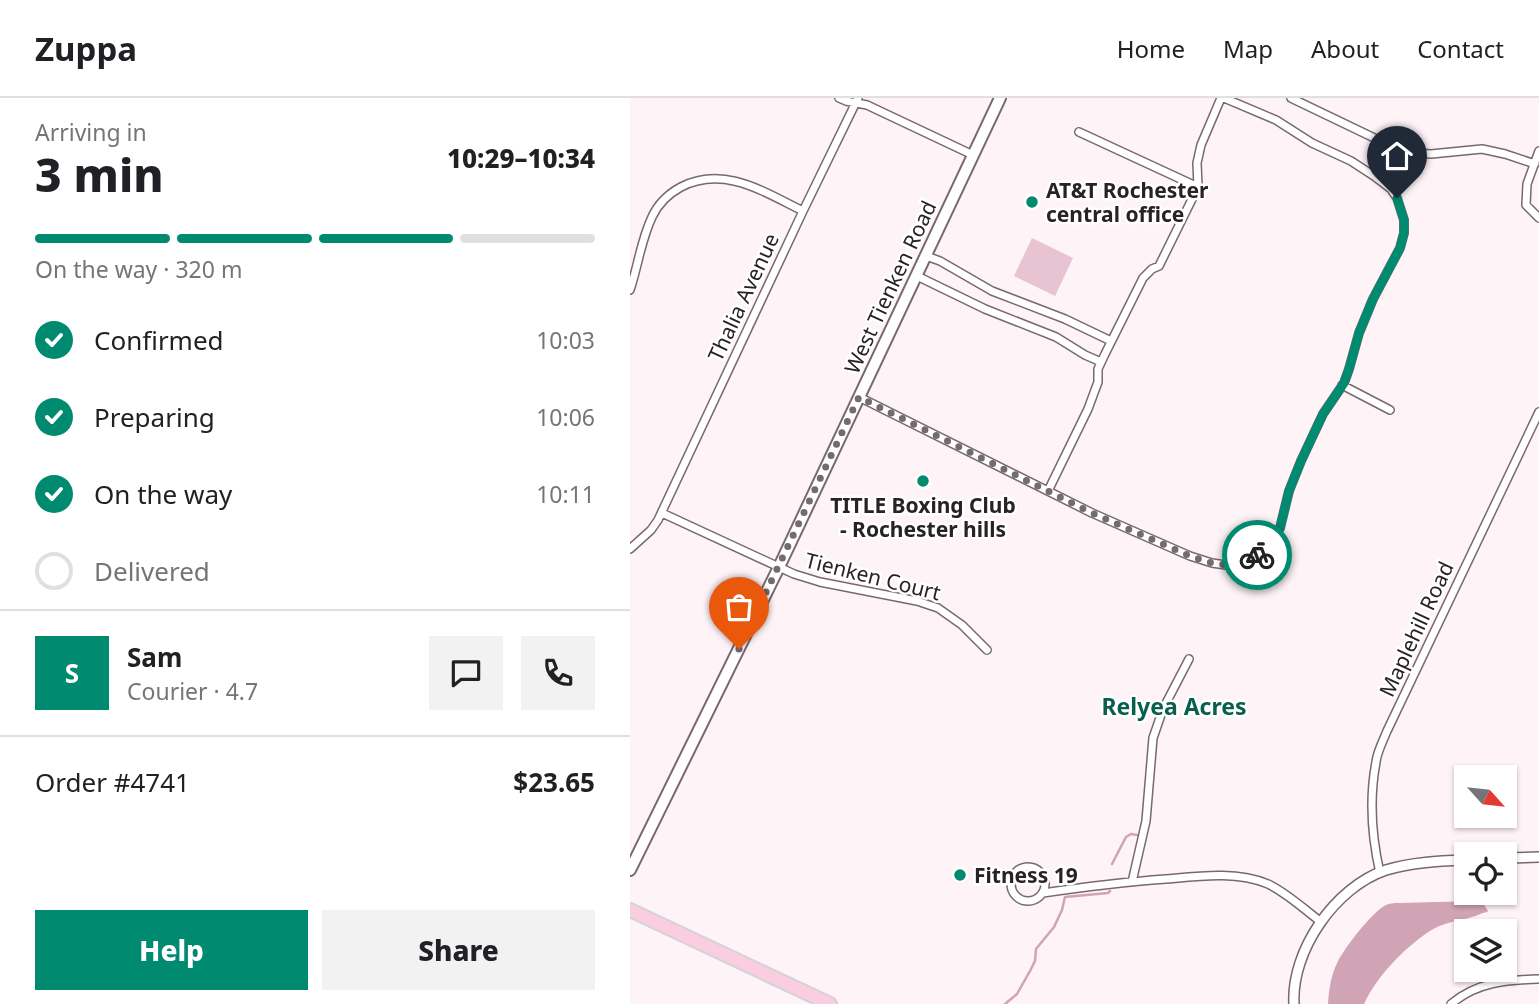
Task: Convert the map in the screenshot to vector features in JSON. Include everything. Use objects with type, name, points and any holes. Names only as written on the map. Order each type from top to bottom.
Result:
[{"type":"main road","name":"West Tienken Road","points":[[630,870],[779,567],[1000,98]]},
{"type":"main road","points":[[630,910],[830,1004]]},
{"type":"street","points":[[839,98],[857,100],[973,155]]},
{"type":"street","points":[[859,397],[1092,513],[1190,556],[1212,563],[1240,565],[1265,548],[1280,528],[1289,491],[1301,461],[1323,414],[1342,385],[1373,299],[1400,248],[1404,220],[1391,189],[1351,161],[1312,143],[1276,120],[1222,98],[1200,145],[1197,163],[1198,187],[1159,266],[1143,278],[1111,341],[1098,369],[1098,382],[1088,409],[1048,491]]},
{"type":"street","points":[[1291,98],[1391,146],[1416,153],[1482,149],[1535,164]]},
{"type":"street","name":"Thalia Avenue","points":[[630,549],[651,530],[662,513],[857,100]]},
{"type":"street","points":[[1079,132],[1198,187]]},
{"type":"street","points":[[1539,151],[1527,184],[1526,205],[1539,218]]},
{"type":"street","points":[[630,290],[653,214],[662,201],[689,183],[710,178],[729,180],[751,186],[803,211]]},
{"type":"street","points":[[926,256],[940,261],[992,291],[1065,319],[1111,341]]},
{"type":"street","points":[[917,276],[985,310],[1056,337],[1101,362]]},
{"type":"street","points":[[1342,385],[1390,410]]},
{"type":"street","name":"Maplehill Road","points":[[1380,873],[1373,836],[1372,802],[1376,760],[1387,731],[1539,412]]},
{"type":"street","name":"Tienken Court","points":[[662,513],[794,575],[934,606],[948,613],[987,649]]},
{"type":"street","points":[[1132,882],[1146,821],[1153,737],[1163,709],[1189,659]]},
{"type":"street","points":[[1517,858],[1539,857]]},
{"type":"street","points":[[1294,1004],[1297,974],[1312,933],[1345,897],[1362,882],[1380,873],[1408,865],[1454,861]]},
{"type":"street","points":[[1061,890],[1045,880],[1038,870],[1027,867],[1017,871],[1010,885],[1014,895],[1023,901],[1034,900],[1043,893],[1061,890],[1215,875],[1255,880],[1279,890],[1321,922]]},
{"type":"street","points":[[1043,893],[1045,880]]},
{"type":"street","points":[[1451,1004],[1486,984],[1539,979]]},
{"type":"shaded area","points":[[1032,238],[1073,258],[1055,296],[1014,276]]},
{"type":"shaded area","points":[[1454,902],[1454,905],[1484,905],[1488,911],[1474,917],[1454,919],[1420,938],[1384,973],[1364,1004],[1328,1004],[1334,972],[1347,947],[1372,916],[1384,906],[1396,903]]},
{"type":"waterway","points":[[1112,864],[1126,837],[1137,835]]},
{"type":"waterway","points":[[1005,1004],[1017,994],[1030,971],[1035,961],[1036,949],[1054,927],[1065,897],[1110,891]]},
{"type":"way so far","points":[[739,649],[859,397],[1092,513],[1190,556],[1212,563],[1240,565],[1257,555]]},
{"type":"place","name":"AT&T Rochester central office","points":[[1032,202]]},
{"type":"place","name":"TITLE Boxing Club - Rochester hills","points":[[923,481]]},
{"type":"place","name":"Fitness 19","points":[[960,875]]},
{"type":"district","name":"Relyea Acres","points":[[1174,706]]},
{"type":"route","points":[[1257,555],[1280,528],[1289,491],[1310,439],[1344,383],[1359,333],[1373,299],[1400,248],[1404,220],[1397,198]]}]
